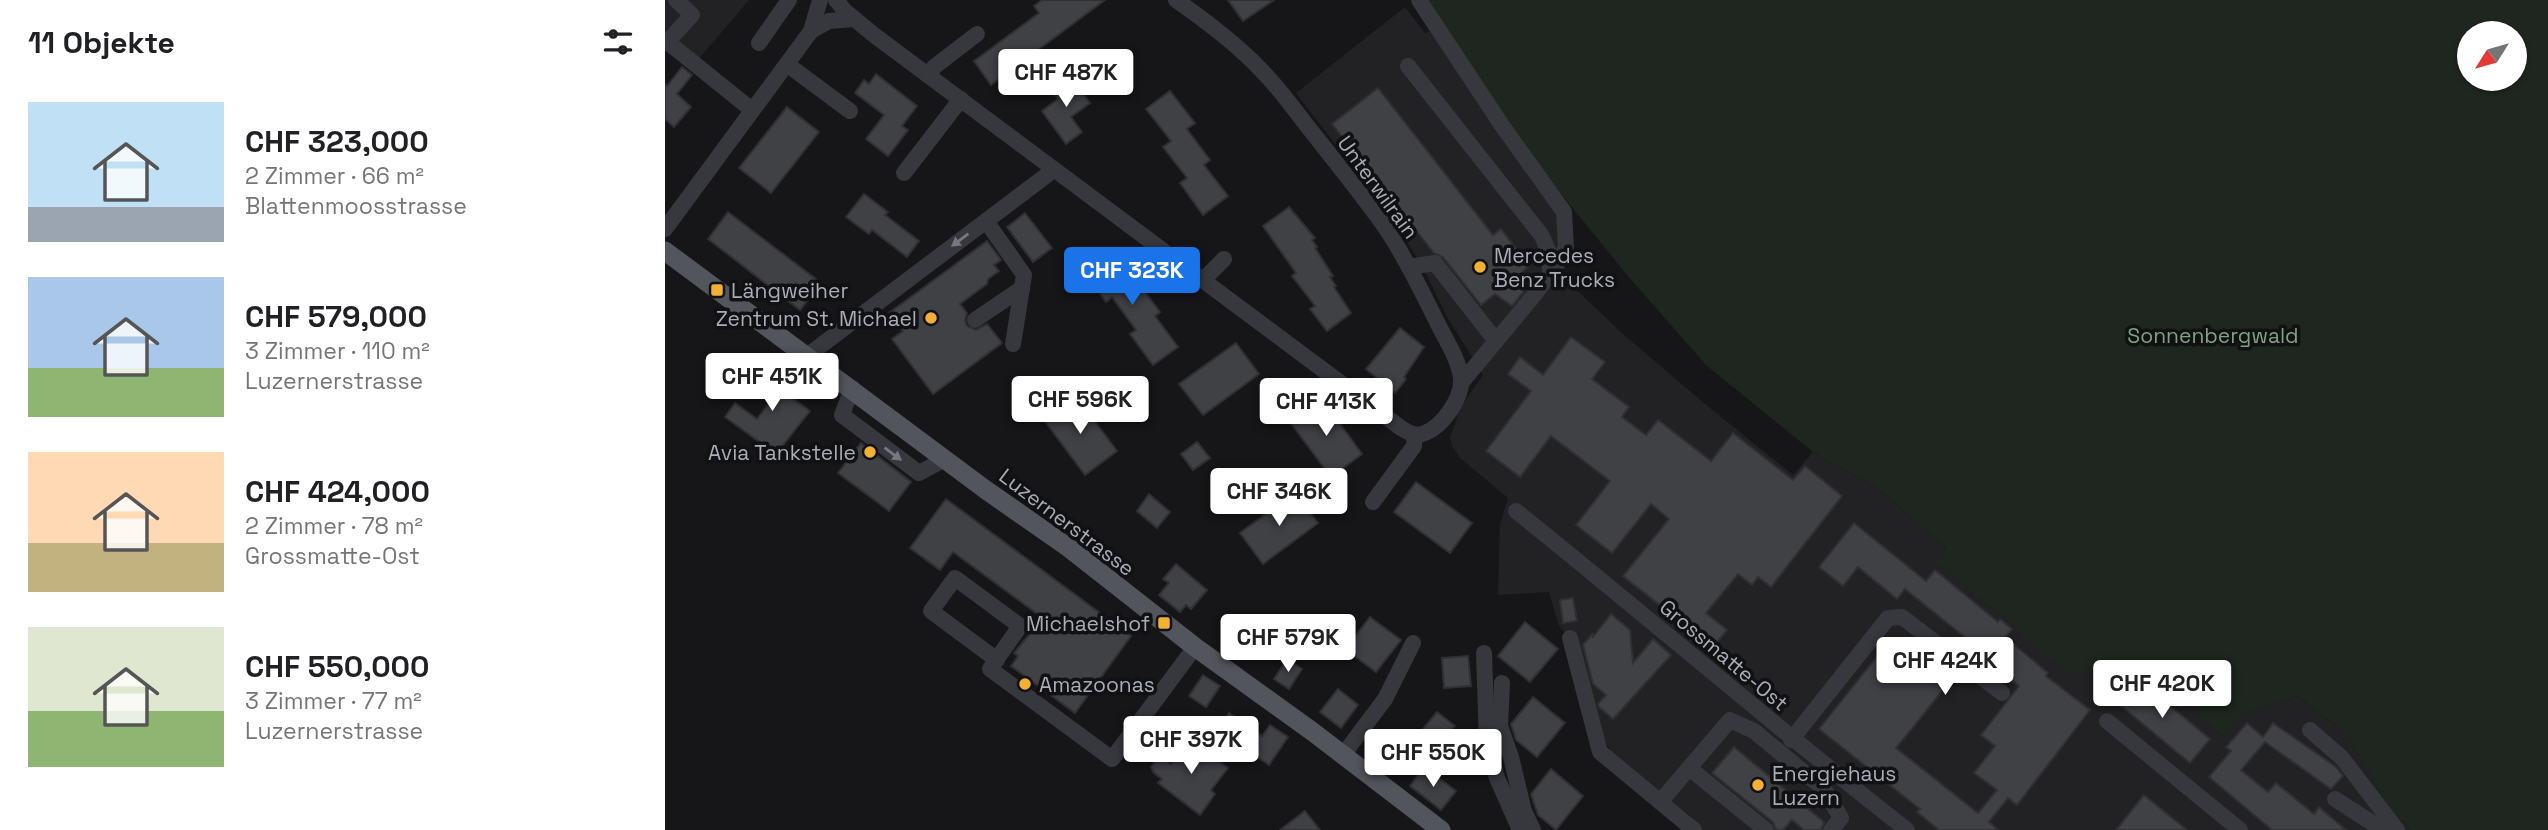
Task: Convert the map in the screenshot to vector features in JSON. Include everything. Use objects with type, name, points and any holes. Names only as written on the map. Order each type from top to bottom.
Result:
[{"type":"main road","name":"Luzernerstrasse","points":[[665,251],[1069,548],[1195,647],[1441,830]]},
{"type":"street","points":[[676,0],[692,15],[666,41],[753,110]]},
{"type":"street","points":[[759,43],[789,0]]},
{"type":"street","points":[[665,229],[811,31],[820,0]]},
{"type":"street","points":[[836,0],[853,19],[1401,428],[1421,434]]},
{"type":"street","name":"Unterwilrain","points":[[1176,0],[1241,49],[1263,72],[1369,205],[1409,267],[1452,353],[1462,382]]},
{"type":"street","points":[[1373,502],[1421,434],[1439,424],[1449,411],[1459,395],[1462,382],[1550,274],[1566,247],[1564,212],[1501,124],[1419,0]]},
{"type":"street","points":[[811,31],[829,21],[853,19]]},
{"type":"street","points":[[929,75],[934,67],[977,34]]},
{"type":"street","points":[[787,65],[850,111]]},
{"type":"street","points":[[1408,66],[1542,236],[1550,255],[1550,274]]},
{"type":"street","points":[[904,173],[961,99]]},
{"type":"street","points":[[807,356],[1047,175],[1052,168]]},
{"type":"street","points":[[986,221],[1024,275],[1013,344]]},
{"type":"street","points":[[1203,280],[1224,259]]},
{"type":"street","points":[[1409,267],[1436,264],[1496,341]]},
{"type":"street","points":[[975,320],[1022,288]]},
{"type":"street","points":[[852,388],[842,415],[919,473],[945,459]]},
{"type":"street","name":"Grossmatte-Ost","points":[[1516,511],[1624,598],[1791,740],[1907,830]]},
{"type":"street","points":[[997,660],[931,611],[955,578],[1020,626],[997,660],[990,669],[1112,760],[1195,647]]},
{"type":"street","points":[[1791,740],[1888,618],[1902,617],[2002,693]]},
{"type":"street","points":[[1570,638],[1599,752],[1694,830]]},
{"type":"street","points":[[1343,755],[1385,699],[1413,643]]},
{"type":"street","points":[[1484,653],[1487,743],[1497,778],[1520,830]]},
{"type":"street","points":[[1502,683],[1500,726],[1511,757],[1524,811],[1534,830]]},
{"type":"street","points":[[1660,802],[1730,720],[1754,731],[1824,789],[1841,818],[1831,830]]},
{"type":"street","points":[[2107,721],[2240,830]]},
{"type":"street","points":[[2310,730],[2342,758],[2397,830]]},
{"type":"street","points":[[1689,768],[1766,830]]},
{"type":"street","points":[[2335,799],[2383,830]]},
{"type":"shaded area","points":[[665,0],[749,0],[696,62],[665,35]]},
{"type":"shaded area","points":[[1405,7],[1425,33],[1433,30],[1555,209],[1561,239],[1561,275],[1623,334],[1704,403],[1793,475],[1813,452],[1879,489],[1946,548],[1935,561],[2009,622],[2035,648],[2097,671],[2133,659],[2222,736],[2246,712],[2297,696],[2343,731],[2359,753],[2384,801],[2410,830],[1682,830],[1692,817],[1612,753],[1597,727],[1576,645],[1559,626],[1549,592],[1498,595],[1500,524],[1508,498],[1460,458],[1450,437],[1458,411],[1483,375],[1447,317],[1422,266],[1394,221],[1296,93]]},
{"type":"green space","name":"Sonnenbergwald","points":[[1424,0],[2548,0],[2548,830],[2410,830],[2384,801],[2359,754],[2343,731],[2297,696],[2247,712],[2222,736],[2133,660],[2097,671],[2068,672],[2035,648],[2009,622],[1934,561],[1946,548],[1879,489],[1813,452],[1706,365],[1627,275],[1527,152]]},
{"type":"building","points":[[1042,0],[1105,0],[991,85],[974,61],[1039,13],[1034,6]]},
{"type":"building","points":[[1228,0],[1274,0],[1243,21]]},
{"type":"building","points":[[682,67],[692,75],[677,94],[691,107],[674,127],[665,119],[665,84],[667,86]]},
{"type":"building","points":[[876,74],[917,106],[902,126],[908,130],[888,156],[866,139],[884,115],[855,93],[864,80],[869,84]]},
{"type":"building","points":[[1070,75],[1090,103],[1071,117],[1082,132],[1066,144],[1042,111],[1058,99],[1051,89]]},
{"type":"building","points":[[1378,88],[1493,235],[1501,229],[1529,266],[1520,274],[1524,278],[1518,283],[1524,291],[1512,306],[1495,294],[1481,305],[1443,257],[1434,253],[1332,124]]},
{"type":"building","points":[[1170,91],[1195,123],[1187,129],[1210,160],[1204,165],[1228,196],[1203,215],[1180,183],[1187,178],[1163,147],[1171,141],[1146,109]]},
{"type":"building","points":[[787,107],[819,132],[771,193],[739,168]]},
{"type":"building","points":[[864,194],[888,212],[885,215],[919,241],[907,257],[872,230],[869,234],[846,217]]},
{"type":"building","points":[[1289,207],[1315,238],[1312,240],[1317,247],[1315,248],[1333,276],[1330,277],[1336,286],[1334,287],[1351,313],[1327,331],[1310,309],[1315,306],[1292,276],[1296,273],[1263,226]]},
{"type":"building","points":[[728,212],[821,283],[800,310],[708,239]]},
{"type":"building","points":[[1025,213],[1052,248],[1033,262],[1007,227]]},
{"type":"building","name":"Zentrum St. Michael","points":[[987,241],[1001,260],[994,265],[999,271],[988,279],[987,284],[960,304],[967,313],[967,326],[976,330],[987,324],[1002,343],[933,394],[892,339],[903,331],[889,313]]},
{"type":"building","points":[[1107,252],[1131,284],[1136,280],[1160,312],[1155,316],[1178,347],[1153,365],[1130,334],[1136,330],[1112,297],[1106,302],[1083,270]]},
{"type":"building","points":[[1400,328],[1424,347],[1395,393],[1366,369]]},
{"type":"building","points":[[1571,337],[1605,362],[1592,379],[1629,407],[1622,417],[1646,435],[1658,420],[1711,461],[1733,433],[1793,480],[1805,466],[1842,496],[1771,587],[1758,577],[1752,585],[1738,574],[1706,613],[1727,630],[1713,647],[1623,576],[1669,519],[1651,504],[1612,553],[1576,525],[1610,481],[1551,436],[1520,477],[1486,451],[1531,391],[1508,374],[1520,357],[1543,375]]},
{"type":"building","points":[[1236,343],[1259,374],[1203,415],[1179,384]]},
{"type":"building","points":[[772,365],[783,373],[779,378],[796,390],[791,397],[810,411],[776,454],[725,417],[735,403],[757,419],[773,398],[756,386]]},
{"type":"building","points":[[1076,396],[1117,451],[1085,475],[1044,420]]},
{"type":"building","points":[[1322,399],[1362,454],[1331,477],[1290,422]]},
{"type":"building","points":[[1197,442],[1210,458],[1193,470],[1181,454]]},
{"type":"building","points":[[861,443],[911,482],[889,511],[838,473]]},
{"type":"building","points":[[1416,482],[1472,523],[1450,553],[1394,512]]},
{"type":"building","points":[[1295,492],[1318,523],[1263,564],[1240,533]]},
{"type":"building","points":[[1149,494],[1170,512],[1157,528],[1137,511]]},
{"type":"building","points":[[946,499],[1131,636],[1075,713],[1011,666],[1018,656],[1014,653],[1043,618],[953,552],[940,570],[910,548]]},
{"type":"building","points":[[1854,523],[1926,581],[1935,570],[1998,622],[2000,619],[2012,629],[2005,637],[2048,673],[2046,676],[2090,710],[2017,805],[2008,798],[1989,822],[1998,830],[1939,830],[1917,812],[1920,809],[1819,729],[1891,639],[1948,684],[1896,748],[1978,813],[1997,790],[1974,773],[1995,746],[1981,735],[2019,686],[1975,650],[1977,647],[1905,589],[1897,599],[1858,567],[1843,586],[1819,567]]},
{"type":"building","points":[[1176,564],[1207,590],[1191,609],[1186,605],[1180,612],[1159,595],[1169,583],[1163,579]]},
{"type":"building","points":[[1573,598],[1577,621],[1563,623],[1560,600]]},
{"type":"building","points":[[1611,614],[1630,630],[1633,663],[1653,639],[1671,655],[1613,719],[1599,707],[1598,704],[1606,695],[1593,684],[1583,645]]},
{"type":"building","points":[[1370,617],[1401,640],[1376,672],[1345,649]]},
{"type":"building","points":[[1525,622],[1558,649],[1530,682],[1498,656]]},
{"type":"building","points":[[1241,625],[1258,639],[1243,658],[1226,643]]},
{"type":"building","points":[[1468,656],[1471,686],[1444,688],[1442,658]]},
{"type":"building","points":[[1287,659],[1302,669],[1289,689],[1274,679]]},
{"type":"building","points":[[1203,675],[1220,686],[1206,707],[1189,696]]},
{"type":"building","points":[[2134,676],[2210,739],[2190,763],[2114,700]]},
{"type":"building","points":[[1338,689],[1358,705],[1341,728],[1320,712]]},
{"type":"building","points":[[1533,697],[1565,723],[1537,757],[1516,740],[1511,724]]},
{"type":"building","points":[[1437,712],[1455,726],[1443,741],[1446,744],[1429,764],[1408,747]]},
{"type":"building","points":[[1229,713],[1262,736],[1270,725],[1288,737],[1269,765],[1247,750],[1250,746],[1220,726]]},
{"type":"building","points":[[2247,723],[2263,737],[2273,723],[2336,767],[2343,776],[2331,789],[2265,742],[2241,770],[2268,792],[2276,783],[2314,814],[2319,807],[2346,830],[2272,830],[2209,777],[2231,751],[2226,747]]},
{"type":"building","points":[[1190,740],[1228,768],[1211,790],[1215,794],[1200,815],[1158,783],[1162,779],[1151,767],[1157,759],[1164,759],[1171,764]]},
{"type":"building","points":[[1734,747],[1824,822],[1821,830],[1804,830],[1792,820],[1783,830],[1776,830],[1773,822],[1712,773]]},
{"type":"building","points":[[1424,767],[1456,791],[1441,810],[1410,786]]},
{"type":"building","points":[[1551,769],[1583,796],[1556,830],[1538,815],[1531,794]]},
{"type":"building","points":[[2144,795],[2187,830],[2116,830]]},
{"type":"building","points":[[1305,811],[1320,830],[1280,830]]},
{"type":"place","name":"Mercedes Benz Trucks","points":[[1480,267]]},
{"type":"place","name":"Längweiher","points":[[717,290]]},
{"type":"place","name":"Zentrum St. Michael","points":[[931,318]]},
{"type":"place","name":"Avia Tankstelle","points":[[870,452]]},
{"type":"place","name":"Michaelshof","points":[[1164,623]]},
{"type":"place","name":"Amazoonas","points":[[1025,684]]},
{"type":"place","name":"Energiehaus Luzern","points":[[1758,785]]}]
